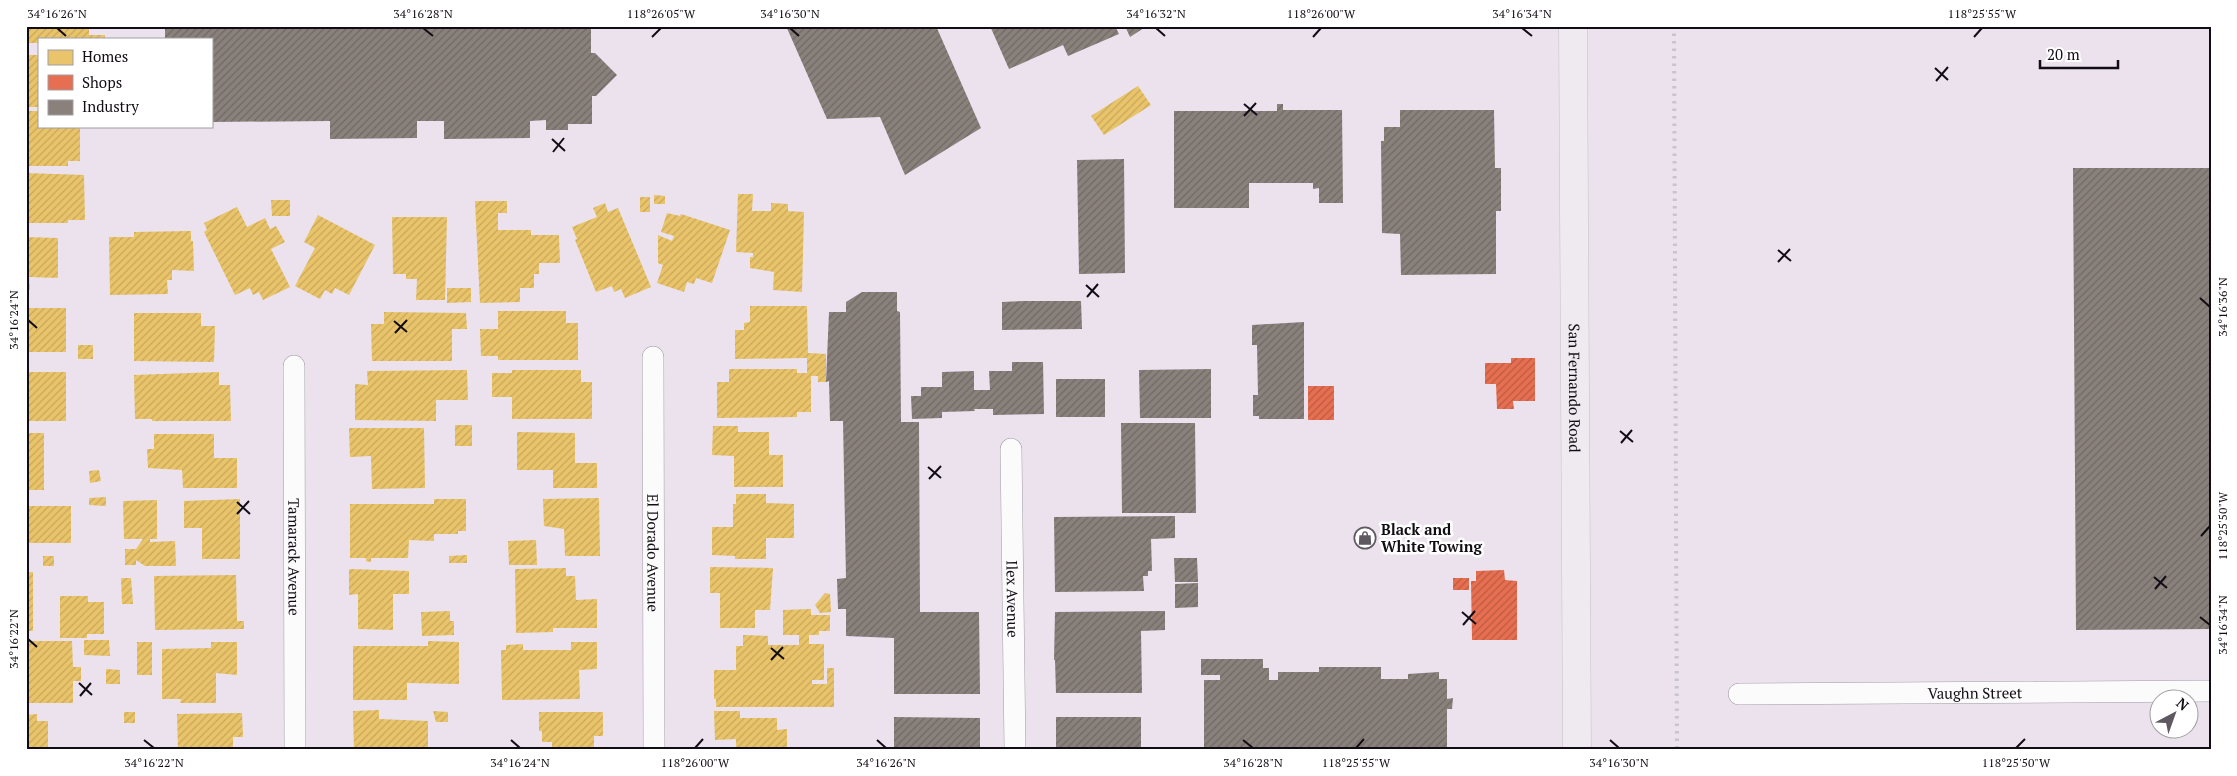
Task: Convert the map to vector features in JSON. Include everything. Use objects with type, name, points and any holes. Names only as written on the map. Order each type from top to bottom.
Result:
[{"type":"main road","name":"San Fernando Road","points":[[1573,26],[1577,750]]},
{"type":"street","name":"El Dorado Avenue","points":[[653,357],[654,750]]},
{"type":"street","name":"Tamarack Avenue","points":[[294,366],[295,750]]},
{"type":"street","name":"Ilex Avenue","points":[[1011,448],[1015,750]]},
{"type":"street","name":"Vaughn Street","points":[[1739,694],[2211,692]]},
{"type":"building: Homes","points":[[26,26],[89,26],[89,35],[105,35],[105,38],[38,38],[38,43],[26,43]]},
{"type":"building: Homes","points":[[26,55],[38,55],[38,107],[26,107]]},
{"type":"building: Homes","points":[[1138,86],[1151,105],[1104,135],[1091,116]]},
{"type":"building: Homes","points":[[26,111],[38,111],[38,128],[80,128],[80,161],[68,161],[68,166],[26,166]]},
{"type":"building: Homes","points":[[26,173],[84,175],[85,220],[68,220],[68,223],[26,223]]},
{"type":"building: Homes","points":[[738,194],[753,194],[752,211],[771,211],[771,203],[788,204],[788,211],[804,212],[802,292],[773,290],[774,272],[750,268],[750,257],[753,257],[753,253],[736,252]]},
{"type":"building: Homes","points":[[654,195],[665,196],[665,204],[654,204]]},
{"type":"building: Homes","points":[[640,197],[650,197],[650,212],[640,212]]},
{"type":"building: Homes","points":[[271,200],[290,200],[290,216],[272,216]]},
{"type":"building: Homes","points":[[475,201],[507,201],[507,213],[498,213],[498,230],[531,230],[531,235],[559,235],[560,263],[539,263],[539,274],[534,274],[534,288],[520,288],[520,302],[480,303]]},
{"type":"building: Homes","points":[[605,203],[608,212],[618,208],[651,287],[625,298],[621,289],[614,292],[612,286],[596,292],[575,240],[577,239],[572,227],[597,217],[593,208]]},
{"type":"building: Homes","points":[[237,207],[247,227],[265,218],[270,229],[276,226],[285,242],[271,249],[290,287],[263,300],[259,292],[253,295],[250,288],[235,295],[204,232],[207,230],[204,223]]},
{"type":"building: Homes","points":[[667,213],[680,216],[681,214],[730,230],[712,283],[696,278],[694,284],[687,282],[684,292],[657,283],[663,265],[658,263],[658,235],[672,241],[674,236],[661,232]]},
{"type":"building: Homes","points":[[318,215],[375,245],[349,295],[335,288],[332,294],[325,290],[320,299],[295,286],[315,248],[304,242]]},
{"type":"building: Homes","points":[[392,217],[447,217],[445,300],[416,300],[417,279],[406,279],[406,274],[393,274]]},
{"type":"building: Homes","points":[[191,231],[194,271],[172,270],[172,280],[167,280],[168,294],[110,295],[109,237],[134,237],[134,232]]},
{"type":"building: Homes","points":[[26,237],[58,238],[58,278],[29,277],[30,290],[26,290]]},
{"type":"building: Homes","points":[[447,288],[471,288],[471,302],[447,303]]},
{"type":"building: Homes","points":[[750,306],[807,306],[808,353],[826,354],[826,382],[818,382],[818,376],[811,376],[811,412],[797,412],[797,417],[717,418],[717,382],[729,382],[729,369],[797,369],[797,373],[807,373],[807,358],[735,359],[735,330],[744,330],[744,323],[750,322]]},
{"type":"building: Homes","points":[[26,308],[66,308],[66,352],[26,352]]},
{"type":"building: Homes","points":[[498,311],[566,311],[566,323],[578,323],[578,360],[498,360],[498,356],[481,356],[480,329],[498,329]]},
{"type":"building: Homes","points":[[384,312],[466,313],[467,329],[452,329],[452,361],[372,361],[371,324],[384,324]]},
{"type":"building: Homes","points":[[134,313],[201,313],[201,326],[215,326],[214,362],[134,361]]},
{"type":"building: Homes","points":[[78,345],[93,345],[93,359],[78,359]]},
{"type":"building: Homes","points":[[467,370],[468,400],[436,400],[436,421],[355,420],[355,384],[368,385],[367,371]]},
{"type":"building: Homes","points":[[512,370],[581,370],[581,382],[592,382],[592,419],[512,419],[512,397],[492,397],[492,373],[512,373]]},
{"type":"building: Homes","points":[[26,372],[66,372],[66,421],[26,421]]},
{"type":"building: Homes","points":[[219,372],[219,385],[230,385],[231,421],[152,421],[152,419],[135,419],[134,375]]},
{"type":"building: Homes","points":[[455,425],[472,425],[472,446],[455,446]]},
{"type":"building: Homes","points":[[713,426],[738,426],[738,432],[769,432],[769,455],[783,455],[783,487],[734,487],[734,456],[712,455]]},
{"type":"building: Homes","points":[[349,428],[424,428],[425,488],[372,489],[371,456],[350,457]]},
{"type":"building: Homes","points":[[517,432],[575,433],[575,463],[597,463],[597,488],[553,488],[553,470],[517,470]]},
{"type":"building: Homes","points":[[26,433],[44,433],[44,490],[26,490]]},
{"type":"building: Homes","points":[[154,434],[214,434],[214,458],[237,458],[237,488],[183,488],[182,470],[148,468],[147,449],[154,449]]},
{"type":"building: Homes","points":[[99,470],[101,481],[90,483],[89,471]]},
{"type":"building: Homes","points":[[736,494],[766,494],[766,503],[794,504],[794,538],[766,538],[766,559],[735,559],[735,556],[712,555],[712,527],[733,527],[733,504],[736,504]]},
{"type":"building: Homes","points":[[106,497],[106,506],[89,505],[89,498]]},
{"type":"building: Homes","points":[[599,498],[600,556],[565,556],[564,529],[544,526],[543,499]]},
{"type":"building: Homes","points":[[240,499],[240,559],[202,559],[202,528],[184,528],[184,501]]},
{"type":"building: Homes","points":[[434,499],[466,499],[466,531],[458,531],[458,534],[434,534],[434,541],[409,540],[408,558],[371,558],[371,562],[366,561],[366,558],[350,558],[350,504],[434,504]]},
{"type":"building: Homes","points":[[157,500],[157,539],[150,539],[150,542],[175,541],[176,566],[145,566],[136,560],[136,565],[125,565],[125,549],[136,549],[143,539],[124,539],[123,501]]},
{"type":"building: Homes","points":[[26,506],[71,506],[71,543],[26,543]]},
{"type":"building: Homes","points":[[536,540],[537,565],[509,565],[508,541]]},
{"type":"building: Homes","points":[[467,555],[467,563],[449,563],[449,556]]},
{"type":"building: Homes","points":[[43,556],[54,556],[54,566],[43,566]]},
{"type":"building: Homes","points":[[710,567],[773,568],[770,610],[755,610],[755,628],[720,628],[720,593],[710,593]]},
{"type":"building: Homes","points":[[566,568],[566,576],[575,576],[576,600],[597,599],[597,628],[553,628],[553,632],[516,633],[515,569]]},
{"type":"building: Homes","points":[[349,569],[409,571],[409,594],[393,594],[393,630],[358,629],[358,594],[349,595]]},
{"type":"building: Homes","points":[[26,572],[33,572],[33,631],[26,631]]},
{"type":"building: Homes","points":[[236,575],[237,621],[244,621],[244,629],[155,630],[154,576]]},
{"type":"building: Homes","points":[[121,578],[131,578],[133,604],[122,604]]},
{"type":"building: Homes","points":[[825,593],[830,594],[831,612],[820,613],[815,605]]},
{"type":"building: Homes","points":[[60,596],[88,596],[88,602],[104,602],[104,634],[87,634],[87,638],[60,638]]},
{"type":"building: Homes","points":[[811,609],[811,615],[830,615],[830,631],[819,631],[819,635],[809,635],[809,644],[824,644],[824,680],[812,680],[812,684],[827,684],[827,668],[834,668],[834,707],[716,707],[716,699],[714,699],[714,670],[736,670],[736,646],[743,646],[743,635],[768,636],[768,645],[799,645],[799,635],[783,635],[783,610]]},
{"type":"building: Homes","points":[[450,611],[450,621],[454,621],[454,635],[422,636],[421,612]]},
{"type":"building: Homes","points":[[84,640],[109,640],[110,656],[84,655]]},
{"type":"building: Homes","points":[[26,641],[72,641],[73,667],[81,667],[81,681],[73,681],[73,703],[26,703]]},
{"type":"building: Homes","points":[[428,641],[459,642],[459,684],[407,683],[407,700],[353,700],[353,646],[428,646]]},
{"type":"building: Homes","points":[[137,642],[152,642],[152,675],[137,675]]},
{"type":"building: Homes","points":[[211,642],[237,642],[237,675],[216,673],[216,703],[180,703],[181,699],[162,699],[162,649],[211,648]]},
{"type":"building: Homes","points":[[571,642],[597,642],[597,669],[579,670],[580,699],[502,700],[501,650],[506,650],[506,645],[523,644],[523,650],[571,650]]},
{"type":"building: Homes","points":[[106,669],[120,670],[120,684],[106,684]]},
{"type":"building: Homes","points":[[379,710],[379,719],[428,721],[428,750],[354,750],[353,711]]},
{"type":"building: Homes","points":[[433,711],[448,712],[448,722],[436,722]]},
{"type":"building: Homes","points":[[714,711],[740,711],[740,718],[777,718],[777,730],[787,729],[787,750],[736,750],[736,739],[715,740]]},
{"type":"building: Homes","points":[[124,712],[135,712],[135,723],[124,723]]},
{"type":"building: Homes","points":[[539,712],[603,712],[603,736],[594,736],[594,750],[552,750],[552,742],[542,742],[542,731],[539,731]]},
{"type":"building: Homes","points":[[242,713],[243,737],[233,737],[233,750],[178,750],[177,714]]},
{"type":"building: Homes","points":[[37,714],[37,721],[48,721],[48,750],[26,750],[26,715]]},
{"type":"building: Shops","points":[[1511,358],[1535,358],[1535,401],[1513,401],[1514,409],[1497,409],[1496,384],[1485,384],[1485,363],[1511,363]]},
{"type":"building: Shops","points":[[1308,386],[1334,386],[1334,420],[1308,420]]},
{"type":"building: Shops","points":[[1504,570],[1505,580],[1517,581],[1517,640],[1472,640],[1471,581],[1476,581],[1476,571]]},
{"type":"building: Shops","points":[[1453,578],[1469,578],[1469,590],[1453,590]]},
{"type":"building: Industry","points":[[165,26],[591,26],[591,53],[595,53],[617,75],[596,96],[592,96],[592,124],[568,124],[568,130],[546,130],[546,120],[530,121],[530,138],[444,139],[444,121],[417,121],[417,138],[330,139],[330,121],[212,122],[212,38],[165,38]]},
{"type":"building: Industry","points":[[786,26],[936,26],[981,128],[905,175],[880,117],[827,119]]},
{"type":"building: Industry","points":[[990,26],[1115,26],[1119,34],[1068,56],[1063,45],[1009,69]]},
{"type":"building: Industry","points":[[1125,26],[1147,26],[1130,37]]},
{"type":"building: Industry","points":[[1277,104],[1283,104],[1283,110],[1342,110],[1343,203],[1319,203],[1319,188],[1313,189],[1313,183],[1249,183],[1249,208],[1174,208],[1174,111],[1277,111]]},
{"type":"building: Industry","points":[[1400,110],[1494,110],[1495,168],[1501,168],[1501,211],[1496,211],[1496,274],[1401,275],[1400,234],[1382,233],[1381,141],[1384,141],[1384,127],[1400,127]]},
{"type":"building: Industry","points":[[1124,159],[1125,273],[1079,274],[1077,160]]},
{"type":"building: Industry","points":[[2073,168],[2211,168],[2211,629],[2076,630]]},
{"type":"building: Industry","points":[[862,292],[897,292],[897,311],[900,312],[901,422],[919,422],[920,612],[979,612],[980,694],[894,694],[894,638],[846,636],[846,609],[838,609],[837,579],[846,578],[843,421],[830,421],[829,381],[826,382],[829,312],[846,312],[846,302]]},
{"type":"building: Industry","points":[[1081,301],[1082,329],[1002,330],[1002,302]]},
{"type":"building: Industry","points":[[1304,322],[1304,419],[1259,419],[1259,416],[1253,416],[1253,395],[1258,395],[1257,345],[1252,345],[1252,325]]},
{"type":"building: Industry","points":[[1012,362],[1043,362],[1044,414],[993,415],[993,409],[974,409],[975,411],[942,412],[942,418],[912,419],[911,396],[921,396],[921,387],[942,387],[942,372],[974,371],[974,390],[990,390],[989,371],[1012,371]]},
{"type":"building: Industry","points":[[1211,369],[1211,418],[1140,418],[1139,370]]},
{"type":"building: Industry","points":[[1056,379],[1105,379],[1105,417],[1056,417]]},
{"type":"building: Industry","points":[[1121,423],[1195,423],[1196,513],[1122,513]]},
{"type":"building: Industry","points":[[1175,516],[1175,538],[1151,539],[1152,571],[1148,571],[1148,576],[1143,576],[1144,591],[1055,592],[1054,517]]},
{"type":"building: Industry","points":[[1174,558],[1197,558],[1198,582],[1175,582]]},
{"type":"building: Industry","points":[[1198,583],[1198,607],[1175,608],[1175,584]]},
{"type":"building: Industry","points":[[1165,611],[1165,630],[1141,631],[1142,693],[1056,693],[1054,660],[1055,612]]},
{"type":"building: Industry","points":[[1201,659],[1263,659],[1263,668],[1269,668],[1269,680],[1278,680],[1278,672],[1319,672],[1319,667],[1381,667],[1381,679],[1408,679],[1408,674],[1439,672],[1439,679],[1447,679],[1447,699],[1453,698],[1452,709],[1447,709],[1447,748],[1204,748],[1204,680],[1220,680],[1220,675],[1201,675]]},
{"type":"building: Industry","points":[[894,717],[980,718],[980,750],[894,750]]},
{"type":"building: Industry","points":[[1056,717],[1141,717],[1141,750],[1056,750]]},
{"type":"railway","points":[[1674,26],[1677,750]]},
{"type":"place","name":"Black and White Towing","points":[[1365,538]]}]
